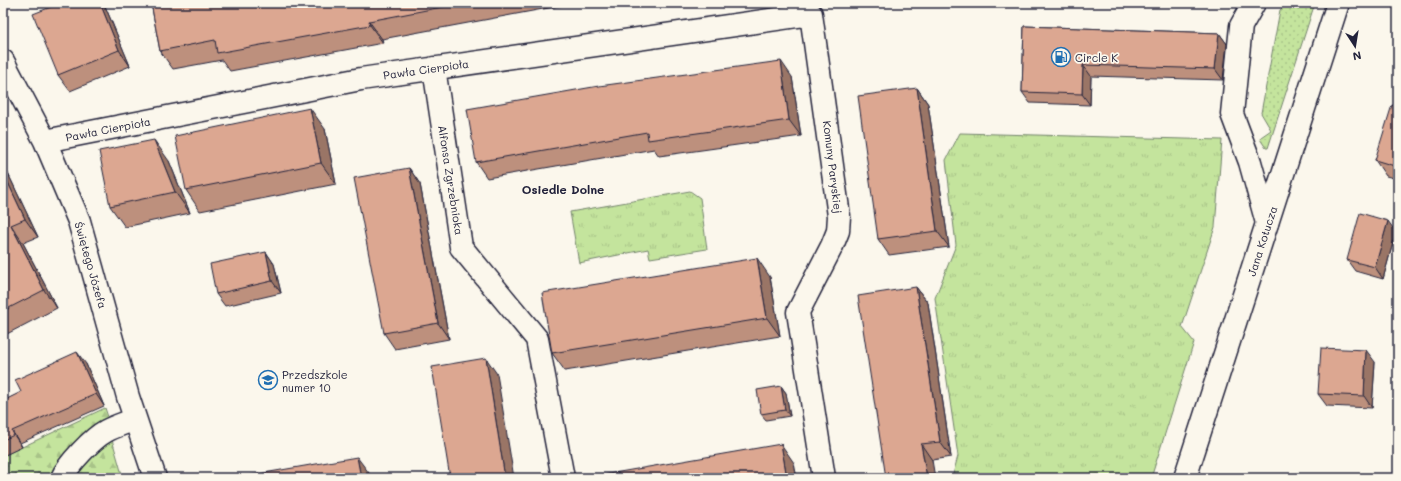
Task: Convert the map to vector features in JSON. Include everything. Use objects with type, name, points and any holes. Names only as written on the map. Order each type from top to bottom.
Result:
[{"type":"street","points":[[1254,3],[1241,26],[1232,114],[1250,162],[1267,223]]},
{"type":"street","name":"Jana Kotucza","points":[[1185,478],[1338,3]]},
{"type":"street","name":"Pawła Cierpioła","points":[[45,142],[326,85],[811,14]]},
{"type":"street","name":"Komuny Paryskiej","points":[[811,14],[840,216],[838,231],[832,246],[798,312],[824,478]]},
{"type":"street","name":"Świętego Józefa","points":[[3,61],[45,142],[72,203],[86,242],[135,419],[155,478]]},
{"type":"street","name":"Alfonsa Zgrzebnioka","points":[[434,68],[461,247],[537,339],[563,478]]},
{"type":"street","points":[[62,478],[65,470],[96,438],[106,431],[135,419]]},
{"type":"green space","points":[[1287,3],[1315,3],[1268,148],[1266,148],[1260,139],[1271,130],[1261,113],[1280,10]]},
{"type":"green space","points":[[960,133],[1222,140],[1215,227],[1182,327],[1194,342],[1151,478],[952,478],[958,456],[935,298],[956,245],[946,160]]},
{"type":"green space","points":[[690,191],[700,198],[707,249],[650,258],[648,249],[579,263],[570,212]]},
{"type":"green space","points":[[105,408],[110,423],[54,470],[52,478],[3,478],[3,456]]},
{"type":"green space","points":[[111,436],[123,478],[73,478],[75,467]]},
{"type":"building","points":[[61,3],[100,3],[119,50],[58,75],[33,14]]},
{"type":"building","points":[[151,3],[463,3],[369,21],[370,25],[217,53],[215,40],[160,51]]},
{"type":"building","points":[[1024,26],[1219,33],[1215,69],[1083,65],[1082,94],[1022,92]]},
{"type":"building","points":[[781,61],[789,120],[648,140],[647,132],[476,162],[467,109],[599,86]]},
{"type":"building","points":[[917,88],[937,231],[878,239],[858,96]]},
{"type":"building","points":[[1392,105],[1398,107],[1398,167],[1375,160]]},
{"type":"building","points":[[310,108],[321,163],[186,190],[175,136]]},
{"type":"building","points":[[154,140],[175,192],[110,206],[99,151]]},
{"type":"building","points":[[409,168],[438,323],[384,333],[354,178]]},
{"type":"building","points":[[3,172],[25,219],[11,225],[44,290],[3,311]]},
{"type":"building","points":[[1360,213],[1388,221],[1375,267],[1347,260]]},
{"type":"building","points":[[266,252],[272,281],[216,294],[210,264]]},
{"type":"building","points":[[757,258],[767,318],[552,353],[542,293]]},
{"type":"building","points":[[916,287],[940,442],[921,444],[927,478],[886,478],[858,296]]},
{"type":"building","points":[[1321,348],[1366,350],[1364,396],[1318,394]]},
{"type":"building","points":[[77,352],[96,394],[12,431],[14,435],[3,440],[3,401],[21,392],[15,380]]},
{"type":"building","points":[[486,358],[505,478],[450,478],[432,367]]},
{"type":"building","points":[[781,386],[785,410],[761,414],[757,390]]},
{"type":"building","points":[[781,444],[787,478],[585,478]]},
{"type":"building","points":[[357,457],[361,478],[235,478]]},
{"type":"place","name":"Circle K","points":[[1061,57]]},
{"type":"place","name":"Przedszkole numer 10","points":[[268,380]]},
{"type":"district","name":"Osiedle Dolne","points":[[563,189]]}]
